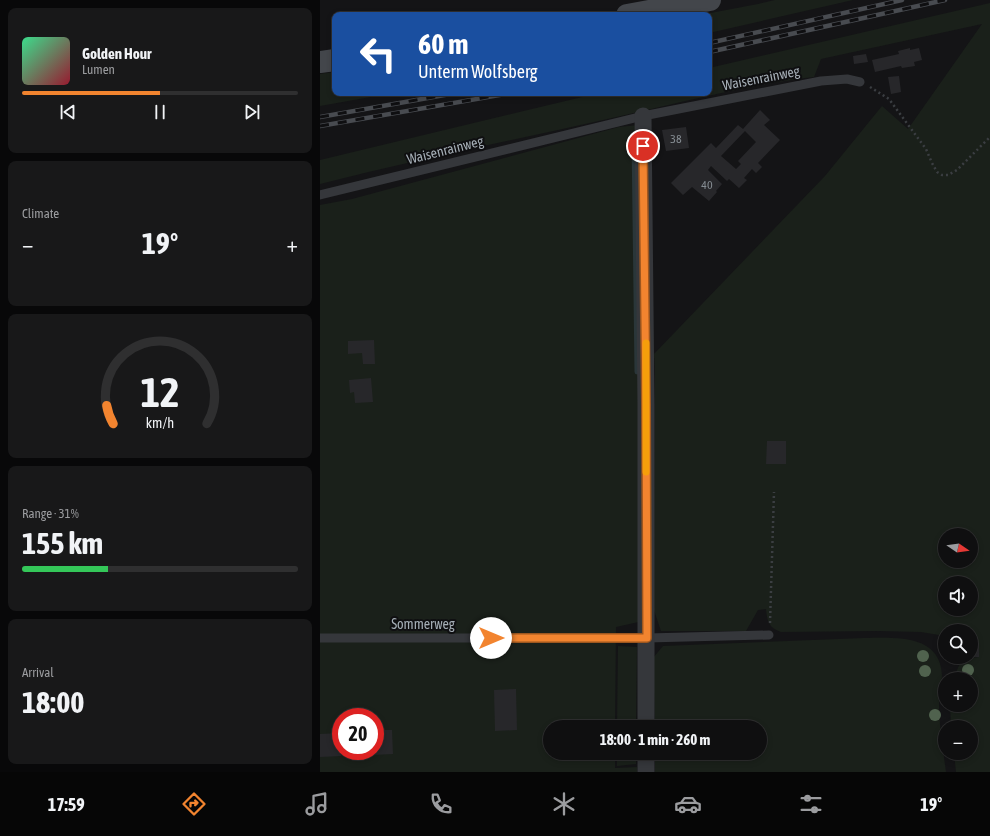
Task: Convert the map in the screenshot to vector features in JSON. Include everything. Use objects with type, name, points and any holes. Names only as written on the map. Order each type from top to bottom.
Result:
[{"type":"main road","points":[[644,12],[710,0]]},
{"type":"main road","points":[[320,62],[332,60]]},
{"type":"street","points":[[643,116],[646,404],[646,720]]},
{"type":"street","points":[[646,760],[646,772]]},
{"type":"lane","name":"Waisenrainweg","points":[[320,195],[643,116],[821,81],[847,79],[860,82]]},
{"type":"lane","name":"Sommerweg","points":[[320,638],[647,638],[769,635]]},
{"type":"path","points":[[860,82],[889,99],[926,149],[937,172],[942,175],[948,175],[956,170],[990,137]]},
{"type":"path","points":[[769,635],[774,492]]},
{"type":"shaded area","points":[[775,0],[853,0],[712,32],[712,13]]},
{"type":"shaded area","points":[[990,3],[990,772],[956,772],[955,760],[978,760],[978,720],[951,720],[950,712],[978,712],[978,672],[956,672],[960,664],[978,664],[978,624],[938,624],[938,635],[921,632],[878,631],[781,632],[769,624],[766,609],[758,610],[746,631],[661,631],[654,610],[654,354],[825,176],[882,106],[908,129],[982,24],[821,59],[814,77],[712,95],[712,67]]},
{"type":"shaded area","points":[[332,72],[332,96],[376,96],[320,106],[320,74]]},
{"type":"shaded area","points":[[587,96],[708,96],[355,175],[320,184],[320,160]]},
{"type":"shaded area","points":[[639,125],[643,621],[616,627],[615,720],[543,720],[543,760],[615,760],[615,768],[637,767],[637,772],[320,772],[320,205],[352,199],[619,127]]},
{"type":"shaded area","points":[[864,638],[901,639],[924,645],[933,652],[938,660],[941,672],[938,672],[938,712],[940,712],[940,720],[938,720],[938,760],[944,760],[946,772],[655,772],[655,760],[767,760],[767,720],[655,720],[653,658],[663,646]]},
{"type":"shaded area","points":[[618,646],[637,647],[636,720],[617,720]]},
{"type":"shaded area","points":[[617,760],[636,760],[636,764],[617,766]]},
{"type":"building","points":[[910,48],[910,50],[919,48],[922,60],[914,62],[915,66],[902,68],[901,66],[875,72],[872,60],[899,54],[898,51]]},
{"type":"building","points":[[866,54],[868,62],[854,64],[853,56]]},
{"type":"building","points":[[899,76],[901,92],[891,94],[888,77]]},
{"type":"building","points":[[760,110],[770,120],[764,125],[780,140],[758,163],[762,167],[756,173],[752,169],[744,178],[747,180],[739,188],[729,179],[727,181],[711,166],[708,170],[722,184],[709,201],[692,187],[683,195],[671,183],[711,143],[716,148],[738,125],[743,129]],"holes":[[[745,131],[756,142],[738,161],[741,164],[736,169],[721,156]]]},
{"type":"building","points":[[686,127],[689,148],[666,151],[662,130]]},
{"type":"building","points":[[374,340],[375,364],[363,364],[362,353],[348,354],[348,341]]},
{"type":"building","points":[[371,378],[373,402],[355,403],[354,392],[350,393],[349,380]]},
{"type":"building","points":[[767,441],[786,441],[786,464],[766,464]]},
{"type":"building","points":[[978,643],[979,643],[978,657]]},
{"type":"building","points":[[516,689],[517,730],[495,731],[494,690]]},
{"type":"building","points":[[384,730],[392,730],[393,754],[384,754]]},
{"type":"building","points":[[332,733],[332,756],[320,757],[320,734]]},
{"type":"waterway","points":[[634,137],[637,372]]},
{"type":"railway","points":[[712,42],[902,0]]},
{"type":"railway","points":[[712,51],[945,0]]},
{"type":"railway","points":[[320,117],[439,96]]},
{"type":"railway","points":[[320,126],[494,96]]},
{"type":"slow traffic","points":[[646,343],[646,472]]},
{"type":"route","points":[[491,638],[647,638],[643,146]]}]
